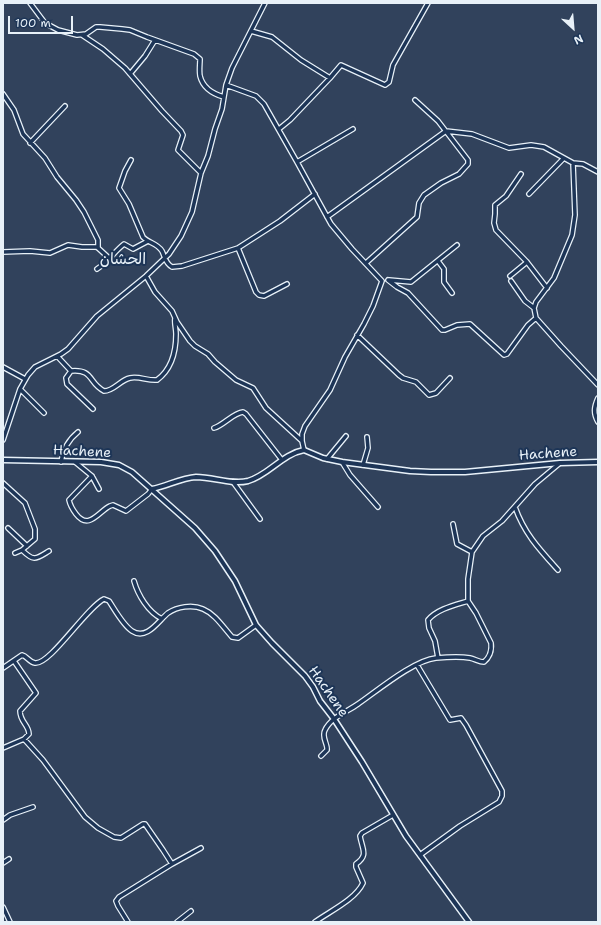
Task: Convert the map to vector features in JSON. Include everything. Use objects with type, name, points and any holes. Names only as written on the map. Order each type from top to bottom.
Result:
[{"type":"street","points":[[30,3],[49,26],[71,34],[82,35],[96,28],[103,27],[130,30],[197,56],[200,61],[200,76],[204,84],[213,93],[224,97]]},
{"type":"street","points":[[3,440],[20,388],[25,379],[36,367],[68,349],[97,316],[146,276],[176,245],[188,224],[192,212],[201,173],[208,156],[222,109],[226,85],[238,54],[265,3]]},
{"type":"street","points":[[279,129],[290,120],[341,65],[385,85],[388,84],[393,64],[428,3]]},
{"type":"street","points":[[251,31],[269,35],[301,60],[330,78]]},
{"type":"street","points":[[82,35],[103,49],[130,74],[162,111],[183,132],[178,150],[201,173]]},
{"type":"street","points":[[130,74],[145,56],[155,40]]},
{"type":"street","points":[[226,85],[256,96],[268,109],[327,217],[343,239],[382,281]]},
{"type":"street","points":[[3,94],[12,105],[23,134],[45,158],[57,177],[84,212],[98,240],[98,248]]},
{"type":"street","points":[[366,264],[416,217],[419,203],[422,198],[441,183],[459,174],[468,164],[468,160],[438,121],[415,100]]},
{"type":"street","points":[[30,143],[65,106]]},
{"type":"street","points":[[298,162],[353,128]]},
{"type":"street","points":[[327,217],[446,131],[472,134],[509,148],[524,145],[544,147],[573,163],[583,164],[598,172]]},
{"type":"street","points":[[529,194],[564,158]]},
{"type":"street","points":[[131,160],[119,188],[129,204],[143,237],[152,242],[162,251],[164,258],[170,266],[176,267],[238,248],[280,221],[315,194]]},
{"type":"street","points":[[573,163],[575,215],[573,230],[566,251],[554,278],[534,308],[536,318],[560,346],[598,385]]},
{"type":"street","points":[[521,174],[506,196],[495,205],[494,223],[496,230],[527,262],[547,288]]},
{"type":"street","points":[[97,269],[110,259],[111,255],[123,245],[125,244],[133,250],[148,241]]},
{"type":"street","points":[[3,252],[30,251],[50,253],[68,244],[82,247],[95,246],[110,259]]},
{"type":"street","points":[[382,281],[388,280],[411,282],[457,245]]},
{"type":"street","points":[[238,248],[259,296],[264,296],[287,284]]},
{"type":"street","points":[[438,261],[444,269],[444,282],[452,293]]},
{"type":"street","points":[[510,276],[527,262]]},
{"type":"street","points":[[146,276],[155,292],[172,311],[177,322],[193,344],[208,354],[214,362],[236,380],[253,388],[266,408],[302,441]]},
{"type":"street","points":[[388,280],[397,288],[408,293],[442,330],[457,325],[470,324],[504,354],[507,354],[528,325],[536,318]]},
{"type":"street","points":[[92,476],[69,500],[76,514],[85,521],[96,517],[113,505],[126,510],[148,494],[152,489],[191,478],[205,478],[233,482],[248,480],[257,477],[296,452],[304,450],[302,434],[305,426],[330,390],[357,335],[369,315],[382,281]]},
{"type":"street","points":[[511,281],[525,301],[534,308]]},
{"type":"street","points":[[70,371],[77,370],[85,372],[104,391],[109,390],[126,379],[157,380],[169,368],[174,358],[176,333],[175,316]]},
{"type":"street","points":[[357,335],[399,375],[403,378],[416,382],[429,395],[436,393],[450,378]]},
{"type":"street","points":[[56,356],[70,371]]},
{"type":"street","points":[[3,367],[25,379]]},
{"type":"street","points":[[70,371],[66,378],[67,384],[93,409]]},
{"type":"street","points":[[20,388],[44,413]]},
{"type":"street","points":[[598,398],[594,410],[594,414],[598,422]]},
{"type":"street","points":[[214,428],[221,425],[239,412],[243,412],[282,460]]},
{"type":"street","points":[[60,462],[67,443],[78,432]]},
{"type":"street","points":[[327,459],[346,436]]},
{"type":"street","points":[[363,465],[368,448],[367,437]]},
{"type":"street","name":"Hachene","points":[[304,450],[327,459],[342,462],[410,471],[450,472],[560,463],[598,462]]},
{"type":"street","name":"Hachene","points":[[3,460],[101,462],[119,465],[132,472],[195,528],[215,551],[235,581],[256,625],[305,676],[320,701],[334,719],[406,836],[469,922]]},
{"type":"street","points":[[75,462],[92,476],[99,489]]},
{"type":"street","points":[[342,462],[350,475],[378,507]]},
{"type":"street","points":[[321,756],[328,747],[324,732],[325,729],[334,719],[358,705],[395,678],[428,660],[458,657],[471,658],[484,662],[490,656],[492,644],[468,601],[468,579],[472,552],[483,536],[502,521],[535,484],[560,463]]},
{"type":"street","points":[[233,482],[260,519]]},
{"type":"street","points":[[3,483],[26,503],[35,529],[35,539],[22,550],[15,553]]},
{"type":"street","points":[[515,507],[527,533],[558,570]]},
{"type":"street","points":[[453,524],[457,544],[472,552]]},
{"type":"street","points":[[8,528],[27,546]]},
{"type":"street","points":[[22,550],[33,559],[49,551]]},
{"type":"street","points":[[134,581],[137,590],[155,616],[162,619]]},
{"type":"street","points":[[3,668],[19,656],[23,655],[34,663],[45,659],[55,651],[79,621],[104,599],[109,602],[128,628],[135,633],[150,630],[167,614],[181,607],[197,607],[204,609],[212,614],[235,639],[256,625]]},
{"type":"street","points":[[438,658],[435,641],[429,628],[428,620],[430,617],[445,609],[468,601]]},
{"type":"street","points":[[3,748],[24,739],[29,734],[30,732],[22,720],[20,711],[36,695],[36,692],[14,661]]},
{"type":"street","points":[[417,665],[450,720],[461,718],[466,725],[502,791],[502,796],[499,802],[460,826],[420,855]]},
{"type":"street","points":[[24,739],[89,821],[114,837],[121,838],[137,826],[146,824],[172,864]]},
{"type":"street","points":[[3,820],[10,815],[33,807]]},
{"type":"street","points":[[315,922],[335,910],[360,888],[363,882],[356,868],[356,864],[362,860],[364,855],[360,836],[362,833],[393,815]]},
{"type":"street","points":[[128,922],[116,901],[119,897],[201,848]]},
{"type":"street","points":[[3,864],[9,859]]},
{"type":"street","points":[[3,907],[10,922]]},
{"type":"street","points":[[177,922],[191,911]]},
{"type":"district","name":"الحشان","points":[[123,260]]}]
